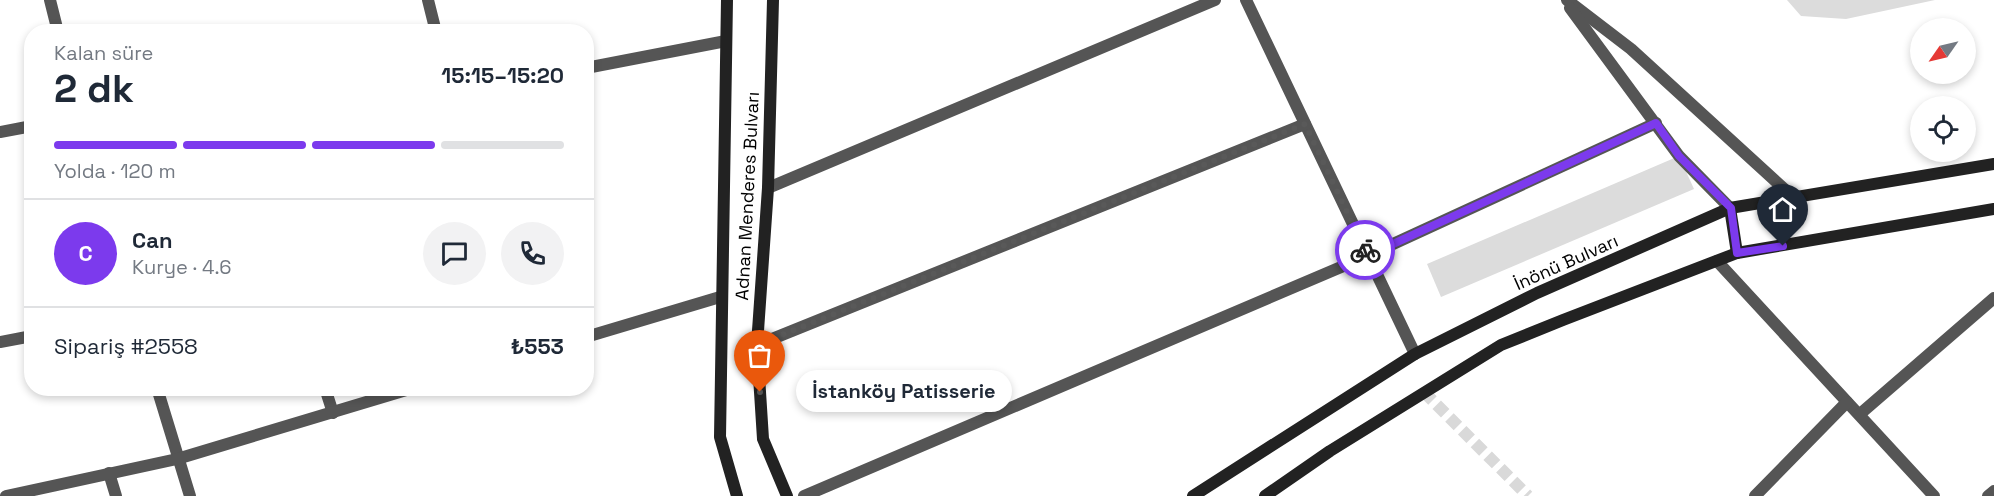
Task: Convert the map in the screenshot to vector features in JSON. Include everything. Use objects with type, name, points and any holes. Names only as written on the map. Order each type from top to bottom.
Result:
[{"type":"main road","name":"Adnan Menderes Bulvarı","points":[[727,0],[720,297],[720,437],[737,496]]},
{"type":"main road","name":"Adnan Menderes Bulvarı","points":[[773,0],[768,188],[757,345],[763,438],[787,496]]},
{"type":"main road","name":"İnönü Bulvarı","points":[[1193,496],[1415,354],[1538,293],[1731,208],[1994,164]]},
{"type":"main road","points":[[1731,208],[1737,253]]},
{"type":"main road","points":[[1265,496],[1330,451],[1501,345],[1737,253],[1994,209]]},
{"type":"street","points":[[50,0],[56,24]]},
{"type":"street","points":[[428,0],[434,24]]},
{"type":"street","points":[[768,188],[1215,0]]},
{"type":"street","points":[[1246,0],[1415,354]]},
{"type":"street","points":[[1566,0],[1679,156],[1731,208]]},
{"type":"street","points":[[1566,0],[1631,49],[1794,198]]},
{"type":"street","points":[[594,66],[726,41]]},
{"type":"street","points":[[804,496],[1367,256],[1656,123]]},
{"type":"street","points":[[757,345],[1305,124]]},
{"type":"street","points":[[0,132],[24,128]]},
{"type":"street","points":[[1717,261],[1934,496]]},
{"type":"street","points":[[594,335],[720,297]]},
{"type":"street","points":[[1860,414],[1994,298]]},
{"type":"street","points":[[0,342],[24,338]]},
{"type":"street","points":[[159,396],[190,496]]},
{"type":"street","points":[[328,396],[333,412]]},
{"type":"street","points":[[6,496],[177,459],[386,396]]},
{"type":"street","points":[[1755,496],[1848,402]]},
{"type":"street","points":[[109,473],[116,496]]},
{"type":"street","points":[[1988,496],[1994,490]]},
{"type":"shaded area","points":[[1787,0],[1935,0],[1846,19],[1801,16]]},
{"type":"shaded area","points":[[1679,156],[1694,189],[1441,297],[1427,264]]},
{"type":"tunnel","points":[[1424,392],[1528,496]]},
{"type":"way so far","points":[[760,392],[757,345],[1305,124],[1365,250]]},
{"type":"place","name":"İstanköy Patisserie","points":[[760,392]]},
{"type":"route","points":[[1365,250],[1367,256],[1656,123],[1679,156],[1731,208],[1737,253],[1783,246]]}]
